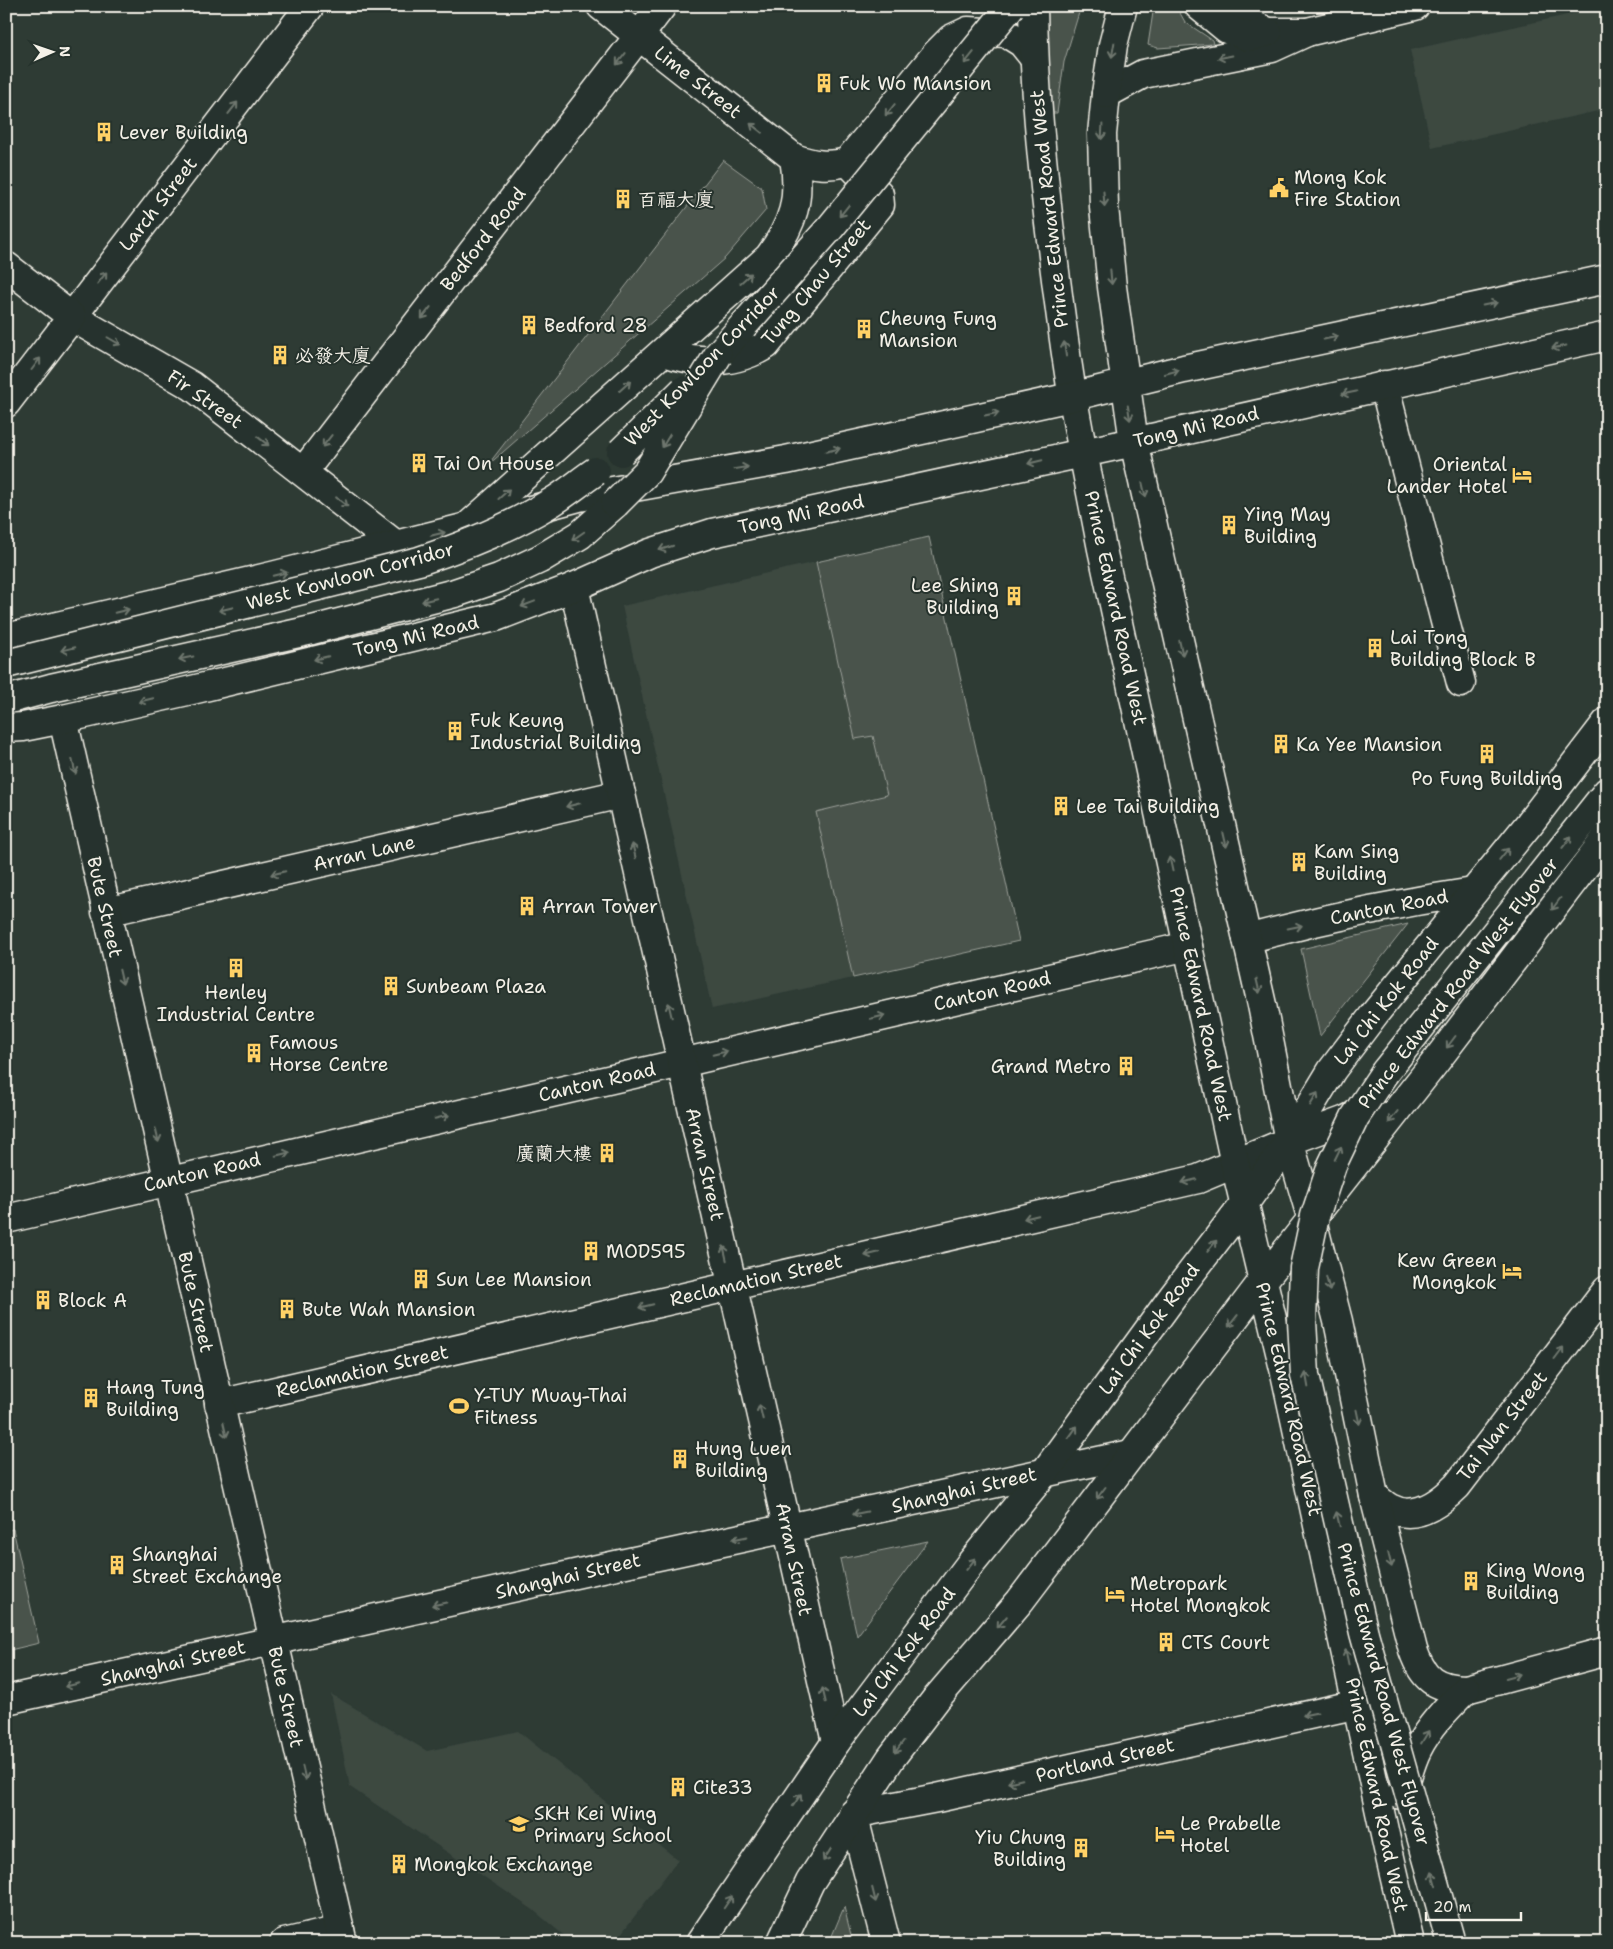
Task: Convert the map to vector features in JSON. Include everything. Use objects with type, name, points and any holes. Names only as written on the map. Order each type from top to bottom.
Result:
[{"type":"main road","name":"Larch Street","points":[[6,403],[310,6]]},
{"type":"main road","name":"Lime Street","points":[[602,6],[794,158]]},
{"type":"main road","name":"Bedford Road","points":[[303,472],[662,6]]},
{"type":"main road","name":"West Kowloon Corridor","points":[[6,664],[419,561],[488,536],[553,502],[621,452],[718,354],[830,228],[1011,6]]},
{"type":"main road","points":[[1033,6],[1034,58]]},
{"type":"main road","points":[[1123,6],[1113,45],[1102,134],[1104,197],[1112,287],[1134,442],[1247,938],[1289,1141],[1338,1321],[1374,1496],[1412,1650],[1419,1668],[1432,1681],[1448,1688],[1466,1689],[1607,1651]]},
{"type":"main road","points":[[1199,6],[1227,29],[1249,36],[1268,32],[1307,32]]},
{"type":"main road","points":[[1232,6],[1251,24],[1268,32]]},
{"type":"main road","points":[[1106,94],[1142,74],[1272,48],[1307,32],[1415,6]]},
{"type":"main road","points":[[794,158],[821,166],[848,162],[937,53],[951,39],[968,30],[1006,33],[1022,43],[1034,58]]},
{"type":"main road","name":"Prince Edward Road West","points":[[1034,58],[1044,182],[1071,397],[1235,1164],[1285,1373],[1388,1850],[1410,1943]]},
{"type":"main road","points":[[467,527],[769,257],[782,240],[797,200],[798,179],[794,158]]},
{"type":"main road","name":"Tung Chau Street","points":[[664,352],[686,359],[712,361],[755,352],[766,345],[880,204],[879,194],[848,162]]},
{"type":"main road","name":"Fir Street","points":[[6,266],[72,317],[192,386],[396,545]]},
{"type":"main road","points":[[6,638],[396,545],[578,497],[786,460],[1071,397],[1194,367],[1607,279]]},
{"type":"main road","name":"Tong Mi Road","points":[[6,728],[23,727],[63,719],[496,617],[574,587],[650,553],[712,533],[1134,442],[1607,336]]},
{"type":"main road","points":[[6,700],[51,688],[312,630],[455,593],[499,578],[540,559],[580,535],[647,472],[718,354]]},
{"type":"main road","points":[[1384,386],[1461,683]]},
{"type":"main road","name":"Arran Street","points":[[574,587],[836,1742]]},
{"type":"main road","name":"Bute Street","points":[[63,719],[342,1936]]},
{"type":"main road","name":"Lai Chi Kok Road","points":[[700,1943],[836,1742],[970,1564],[1045,1472],[1174,1295],[1244,1204],[1289,1141],[1332,1070],[1529,824],[1607,722]]},
{"type":"main road","name":"Prince Edward Road West Flyover","points":[[1452,1943],[1364,1633],[1316,1427],[1304,1357],[1302,1321],[1304,1268],[1315,1216],[1327,1178],[1355,1117],[1385,1072],[1607,792]]},
{"type":"main road","name":"Arran Lane","points":[[106,912],[621,794]]},
{"type":"main road","points":[[781,1943],[810,1882],[890,1758],[936,1699],[1020,1601],[1262,1282],[1433,1065],[1607,837]]},
{"type":"main road","name":"Canton Road","points":[[1247,938],[1427,898],[1473,892]]},
{"type":"main road","name":"Canton Road","points":[[6,1218],[1188,946]]},
{"type":"main road","name":"Reclamation Street","points":[[219,1404],[1198,1179],[1355,1116],[1433,1065]]},
{"type":"main road","name":"Tai Nan Street","points":[[1374,1496],[1391,1509],[1410,1513],[1427,1510],[1443,1500],[1457,1486],[1607,1290]]},
{"type":"main road","name":"Shanghai Street","points":[[6,1700],[1131,1454]]},
{"type":"main road","points":[[1388,1850],[1397,1806],[1417,1751],[1429,1730],[1446,1708],[1466,1689]]},
{"type":"main road","name":"Portland Street","points":[[853,1814],[938,1798],[1358,1704]]},
{"type":"main road","points":[[853,1814],[886,1943]]},
{"type":"main road","points":[[284,1943],[342,1936]]},
{"type":"shaded area","points":[[1044,6],[1081,6],[1064,62],[1057,113],[1047,113]]},
{"type":"shaded area","points":[[1154,6],[1176,6],[1185,22],[1212,40],[1213,44],[1158,48],[1148,45]]},
{"type":"shaded area","points":[[1607,6],[1607,109],[1432,148],[1410,50]]},
{"type":"shaded area","points":[[723,160],[762,188],[766,210],[725,258],[487,466]]},
{"type":"shaded area","points":[[929,537],[1019,941],[853,978],[816,812],[887,795],[873,736],[855,739],[816,562]]},
{"type":"shaded area","points":[[816,562],[855,739],[873,735],[887,795],[864,801],[833,886],[853,978],[712,1009],[622,606]]},
{"type":"shaded area","points":[[1408,924],[1320,1036],[1301,949]]},
{"type":"shaded area","points":[[13,1529],[39,1643],[6,1651],[6,1531]]},
{"type":"shaded area","points":[[928,1541],[857,1636],[840,1559]]},
{"type":"shaded area","name":"SKH Kei Wing Primary School","points":[[331,1694],[427,1751],[518,1731],[678,1860],[614,1943],[573,1943],[532,1909],[350,1787]]},
{"type":"shaded area","points":[[844,1907],[853,1943],[829,1943]]},
{"type":"place","name":"Fuk Wo Mansion","points":[[824,83]]},
{"type":"place","name":"Lever Building","points":[[104,132]]},
{"type":"place","name":"Mong Kok Fire Station","points":[[1279,188]]},
{"type":"place","name":"百福大廈","points":[[623,199]]},
{"type":"place","name":"Bedford 28","points":[[529,325]]},
{"type":"place","name":"Cheung Fung Mansion","points":[[864,329]]},
{"type":"place","name":"必發大廈","points":[[280,355]]},
{"type":"place","name":"Tai On House","points":[[419,463]]},
{"type":"place","name":"Oriental Lander Hotel","points":[[1522,475]]},
{"type":"place","name":"Ying May Building","points":[[1229,525]]},
{"type":"place","name":"Lee Shing Building","points":[[1014,596]]},
{"type":"place","name":"Lai Tong Building Block B","points":[[1375,648]]},
{"type":"place","name":"Fuk Keung Industrial Building","points":[[455,731]]},
{"type":"place","name":"Ka Yee Mansion","points":[[1281,744]]},
{"type":"place","name":"Po Fung Building","points":[[1487,754]]},
{"type":"place","name":"Lee Tai Building","points":[[1061,806]]},
{"type":"place","name":"Kam Sing Building","points":[[1299,862]]},
{"type":"place","name":"Arran Tower","points":[[527,906]]},
{"type":"place","name":"Henley Industrial Centre","points":[[236,968]]},
{"type":"place","name":"Sunbeam Plaza","points":[[391,986]]},
{"type":"place","name":"Famous Horse Centre","points":[[254,1053]]},
{"type":"place","name":"Grand Metro","points":[[1126,1066]]},
{"type":"place","name":"廣蘭大樓","points":[[607,1153]]},
{"type":"place","name":"MOD595","points":[[591,1251]]},
{"type":"place","name":"Kew Green Mongkok","points":[[1512,1271]]},
{"type":"place","name":"Sun Lee Mansion","points":[[421,1279]]},
{"type":"place","name":"Block A","points":[[43,1300]]},
{"type":"place","name":"Bute Wah Mansion","points":[[287,1309]]},
{"type":"place","name":"Hang Tung Building","points":[[91,1398]]},
{"type":"place","name":"Y-TUY Muay-Thai Fitness","points":[[459,1406]]},
{"type":"place","name":"Hung Luen Building","points":[[680,1459]]},
{"type":"place","name":"Shanghai Street Exchange","points":[[117,1565]]},
{"type":"place","name":"King Wong Building","points":[[1471,1581]]},
{"type":"place","name":"Metropark Hotel Mongkok","points":[[1115,1594]]},
{"type":"place","name":"CTS Court","points":[[1166,1642]]},
{"type":"place","name":"Cite33","points":[[678,1787]]},
{"type":"place","name":"SKH Kei Wing Primary School","points":[[519,1824]]},
{"type":"place","name":"Le Prabelle Hotel","points":[[1165,1834]]},
{"type":"place","name":"Yiu Chung Building","points":[[1081,1848]]},
{"type":"place","name":"Mongkok Exchange","points":[[399,1864]]}]
